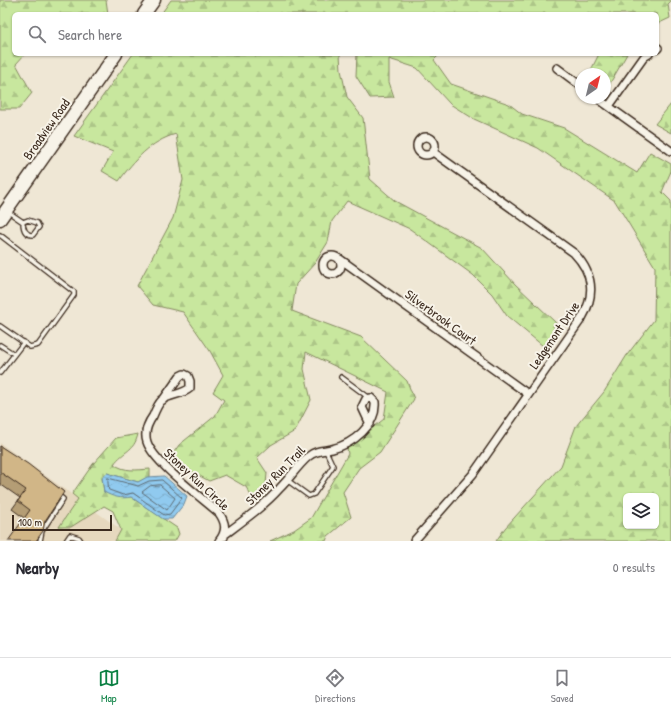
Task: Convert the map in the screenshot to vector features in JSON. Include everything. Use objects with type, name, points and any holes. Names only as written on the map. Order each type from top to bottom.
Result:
[{"type":"main road","points":[[145,12],[154,0]]},
{"type":"main road","name":"Broadview Road","points":[[3,215],[115,56]]},
{"type":"street","points":[[609,106],[646,56]]},
{"type":"street","points":[[557,68],[575,82]]},
{"type":"street","points":[[606,104],[671,151]]},
{"type":"street","name":"Ledgemont Drive","points":[[414,541],[473,474],[588,308],[591,298],[591,284],[587,271],[574,252],[433,152]]},
{"type":"street","name":"Silverbrook Court","points":[[340,259],[528,394]]},
{"type":"street","points":[[369,398],[375,402],[376,411],[370,424],[362,406],[369,398]]},
{"type":"street","name":"Stoney Run Circle","points":[[163,400],[147,425],[146,441],[153,454],[161,464],[219,513],[225,522],[224,538]]},
{"type":"street","name":"Stoney Run Trail","points":[[219,541],[256,512],[308,456],[318,451],[332,449],[356,437],[370,424]]},
{"type":"lane","points":[[3,215],[23,222],[28,220],[37,223],[39,227],[37,232],[33,235],[27,233],[23,229],[23,222]]},
{"type":"lane","points":[[0,235],[74,292],[74,295],[38,345],[30,347],[0,326]]},
{"type":"lane","points":[[0,373],[24,342]]},
{"type":"lane","points":[[0,345],[14,354]]},
{"type":"lane","points":[[341,377],[369,398]]},
{"type":"lane","points":[[287,480],[309,496],[314,494],[333,466],[325,450]]},
{"type":"lane","points":[[40,541],[42,531],[63,499],[52,491]]},
{"type":"lane","points":[[66,541],[70,535],[80,538],[81,541]]},
{"type":"shaded area","points":[[0,443],[130,536],[126,541],[0,541]]},
{"type":"green space","points":[[0,0],[106,0],[108,12],[12,12],[12,56],[23,56],[16,64],[32,93],[19,109],[0,109]]},
{"type":"green space","points":[[171,0],[671,0],[668,4],[670,18],[659,23],[659,12],[162,12]]},
{"type":"green space","points":[[132,56],[340,56],[341,70],[347,97],[363,118],[370,179],[395,201],[482,248],[515,284],[556,323],[551,339],[543,346],[507,316],[492,294],[473,275],[410,229],[347,201],[332,221],[328,242],[315,263],[296,284],[292,311],[361,337],[407,381],[414,399],[380,452],[359,468],[343,492],[351,517],[328,536],[326,541],[270,541],[294,530],[311,518],[348,454],[347,448],[384,419],[388,392],[306,352],[304,369],[311,400],[295,431],[271,445],[257,458],[267,473],[265,496],[255,503],[246,487],[225,475],[209,481],[169,459],[179,445],[215,416],[224,400],[213,392],[223,375],[210,351],[183,312],[153,305],[137,286],[173,218],[183,180],[176,134],[151,146],[137,159],[119,181],[102,171],[113,152],[74,136]]},
{"type":"green space","points":[[357,56],[438,56],[434,60],[451,84],[509,104],[522,114],[564,128],[637,173],[650,152],[671,164],[671,171],[662,192],[671,201],[671,541],[496,541],[505,528],[561,466],[576,426],[604,392],[627,355],[654,320],[655,267],[615,201],[538,148],[474,119],[450,104],[417,68],[389,59],[389,82],[394,97],[370,98],[356,76]]},
{"type":"green space","points":[[598,56],[626,56],[611,82],[611,68],[592,68]]},
{"type":"green space","points":[[671,104],[671,133],[655,124]]},
{"type":"green space","points":[[138,434],[131,448],[114,464],[118,467],[126,469],[150,469],[150,477],[138,482],[107,473],[102,478],[104,492],[131,497],[177,528],[179,534],[175,541],[115,541],[121,530],[113,511],[104,506],[71,527],[59,527],[78,499],[72,494],[93,464],[116,438]]},
{"type":"water","points":[[107,473],[138,482],[147,477],[164,476],[187,496],[184,504],[172,519],[163,519],[131,497],[117,497],[104,492],[102,477]]},
{"type":"building","points":[[0,446],[28,464],[64,492],[45,521],[43,531],[36,541],[8,541],[30,510],[18,501],[26,490],[0,472]]}]
